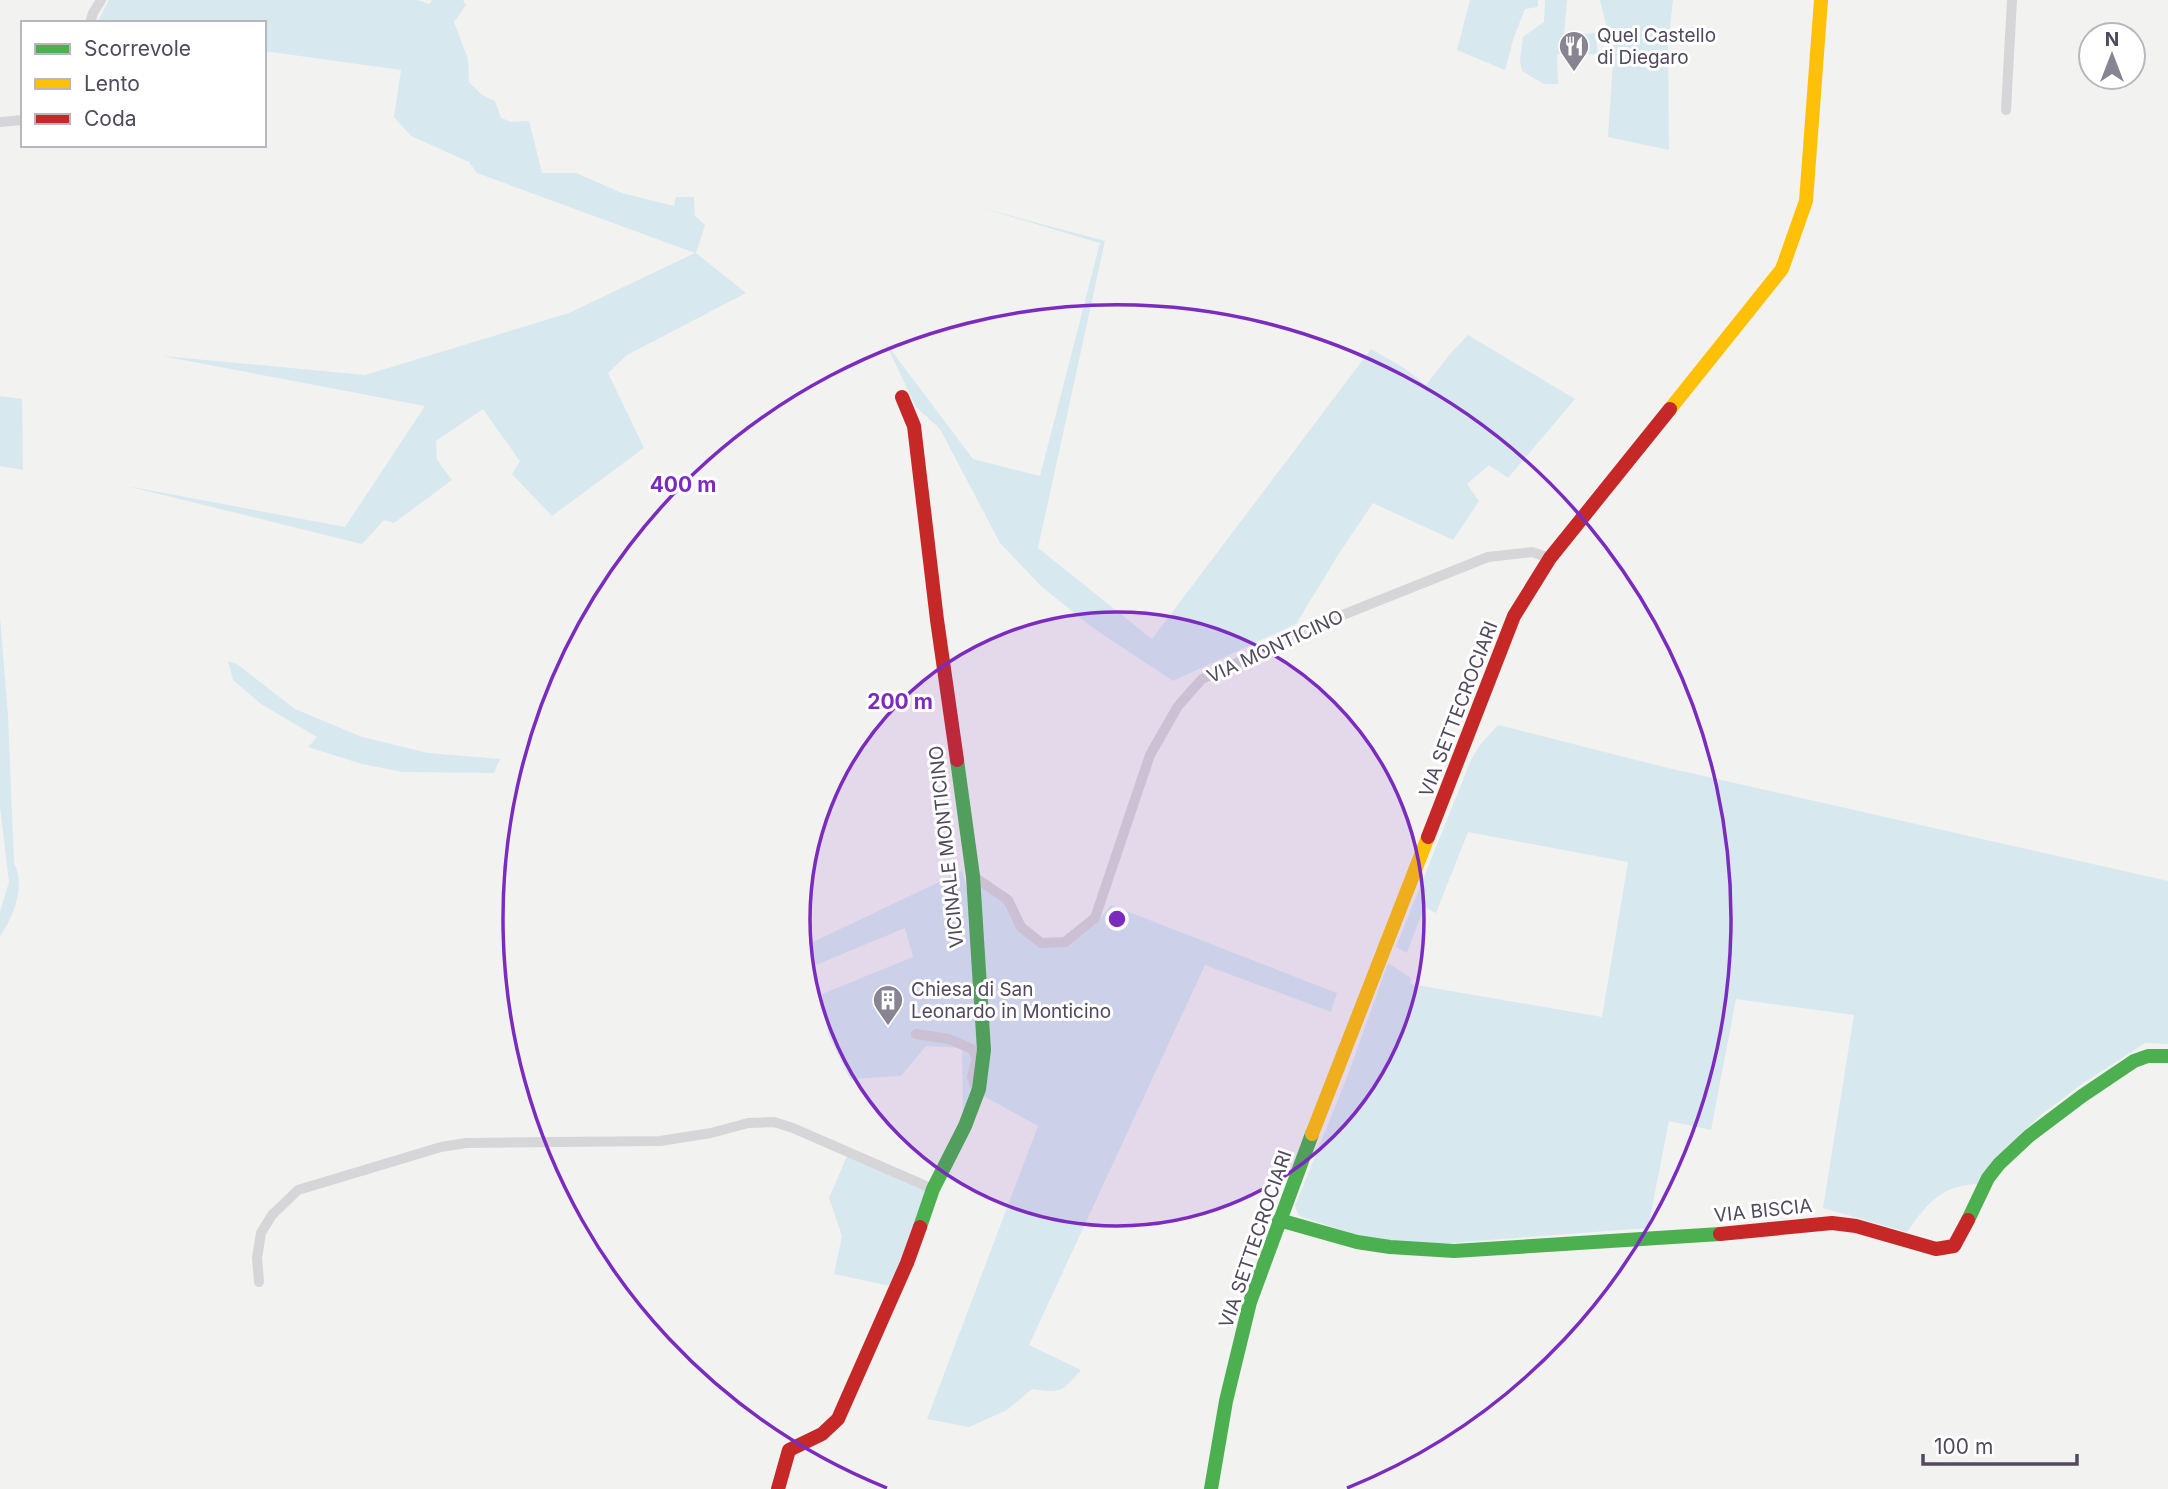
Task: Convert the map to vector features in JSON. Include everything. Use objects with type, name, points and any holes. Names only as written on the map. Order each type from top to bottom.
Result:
[{"type":"street","points":[[91,21],[101,0]]},
{"type":"street","name":"VIA SETTECROCIARI","points":[[1211,1489],[1227,1401],[1250,1302],[1279,1220],[1514,616],[1550,558],[1782,269],[1806,201],[1821,0]]},
{"type":"street","points":[[2006,110],[2012,0]]},
{"type":"street","points":[[0,122],[21,120]]},
{"type":"street","name":"VICINALE MONTICINO","points":[[778,1489],[789,1450],[833,1427],[838,1419],[907,1263],[933,1189],[965,1126],[977,1092],[984,1050],[972,876],[914,426],[902,397]]},
{"type":"street","name":"VIA MONTICINO","points":[[972,876],[1008,900],[1021,926],[1041,943],[1065,942],[1095,919],[1150,755],[1178,706],[1202,679],[1340,616],[1488,557],[1531,552],[1550,558]]},
{"type":"street","points":[[916,1034],[949,1039],[972,1049],[977,1058],[972,1077],[977,1092]]},
{"type":"street","name":"VIA BISCIA","points":[[1279,1220],[1390,1247],[1454,1251],[1702,1235],[1832,1223],[1856,1226],[1937,1249],[1954,1246],[1964,1232],[1989,1178],[2040,1128],[2140,1058],[2168,1056]]},
{"type":"street","points":[[259,1282],[257,1258],[261,1233],[272,1215],[298,1190],[441,1147],[466,1143],[660,1141],[710,1133],[748,1123],[774,1122],[933,1189]]},
{"type":"shaded area","points":[[109,0],[417,0],[429,4],[432,0],[463,0],[466,5],[454,22],[468,59],[469,82],[482,95],[495,101],[501,118],[512,122],[529,121],[542,173],[576,173],[622,193],[674,206],[676,197],[694,197],[695,216],[705,225],[696,253],[746,293],[627,355],[608,373],[644,448],[552,516],[512,474],[520,461],[483,409],[436,441],[437,460],[452,480],[394,523],[384,520],[362,544],[127,486],[345,527],[425,406],[162,356],[365,375],[569,313],[695,253],[477,173],[469,162],[411,136],[394,117],[401,70],[266,51],[266,21],[98,21]]},
{"type":"shaded area","points":[[1470,0],[1538,0],[1538,7],[1525,9],[1505,70],[1457,50]]},
{"type":"shaded area","points":[[1545,0],[1567,0],[1564,36],[1595,33],[1598,54],[1557,54],[1558,84],[1544,84],[1522,71],[1520,61],[1523,37],[1544,22]]},
{"type":"shaded area","points":[[1600,0],[1673,0],[1668,44],[1669,150],[1608,137],[1614,48]]},
{"type":"shaded area","points":[[978,207],[1105,241],[1038,548],[1152,639],[1371,349],[1404,368],[1426,385],[1468,335],[1575,399],[1508,478],[1489,465],[1467,484],[1479,501],[1453,540],[1373,503],[1296,624],[1173,681],[1093,628],[1042,587],[1000,543],[940,429],[916,407],[885,342],[973,459],[1040,476],[1100,243]]},
{"type":"shaded area","points":[[0,396],[22,399],[23,470],[0,466]]},
{"type":"shaded area","points":[[0,617],[8,716],[14,863],[19,891],[14,910],[0,936],[0,912],[9,882],[0,807]]},
{"type":"shaded area","points":[[228,661],[237,664],[295,709],[362,737],[428,753],[500,759],[494,773],[403,772],[362,764],[308,747],[317,737],[261,704],[233,680]]},
{"type":"shaded area","points":[[1498,725],[1664,767],[2168,881],[2168,1044],[2145,1043],[2085,1082],[2042,1114],[1991,1162],[1978,1184],[1954,1188],[1936,1198],[1907,1232],[1823,1208],[1854,1015],[1736,999],[1711,1130],[1669,1121],[1648,1228],[1423,1245],[1356,1235],[1299,1216],[1295,1206],[1349,1072],[1388,963],[1411,978],[1410,984],[1602,1017],[1628,862],[1468,832],[1436,913],[1424,907],[1407,953],[1396,947],[1471,760]]},
{"type":"shaded area","points":[[962,871],[970,901],[978,1033],[973,1078],[963,1118],[962,1048],[926,1046],[901,1076],[850,1079],[828,1034],[822,994],[913,957],[905,928],[816,965],[811,943]]},
{"type":"shaded area","points":[[976,883],[1004,902],[1014,922],[1037,947],[1066,947],[1095,925],[1111,905],[1337,993],[1331,1012],[1205,965],[1029,1345],[1081,1370],[1065,1387],[1056,1391],[1032,1389],[1007,1410],[969,1427],[927,1419],[1038,1126],[980,1094]]},
{"type":"shaded area","points":[[847,1156],[933,1186],[895,1287],[834,1274],[842,1236],[829,1198]]},
{"type":"traffic: fast","points":[[920,1227],[933,1189],[965,1126],[979,1089],[984,1050],[973,876],[957,760]]},
{"type":"traffic: fast","points":[[1968,1220],[1988,1178],[2029,1136],[2134,1061],[2148,1056],[2168,1056]]},
{"type":"traffic: fast","points":[[1211,1489],[1226,1401],[1250,1302],[1312,1134]]},
{"type":"traffic: fast","points":[[1279,1220],[1357,1242],[1454,1251],[1720,1234]]},
{"type":"traffic: slow","points":[[1670,409],[1782,269],[1806,201],[1821,0]]},
{"type":"traffic: slow","points":[[1312,1134],[1428,837]]},
{"type":"traffic: jam","points":[[902,397],[914,426],[957,760]]},
{"type":"traffic: jam","points":[[1428,837],[1514,616],[1550,558],[1670,409]]},
{"type":"traffic: jam","points":[[1720,1234],[1832,1223],[1856,1226],[1936,1249],[1954,1246],[1968,1220]]},
{"type":"traffic: jam","points":[[778,1489],[789,1450],[822,1434],[838,1419],[907,1263],[920,1227]]},
{"type":"place","name":"Quel Castello di Diegaro","points":[[1574,73]]},
{"type":"place","name":"Chiesa di San Leonardo in Monticino","points":[[888,1027]]}]
